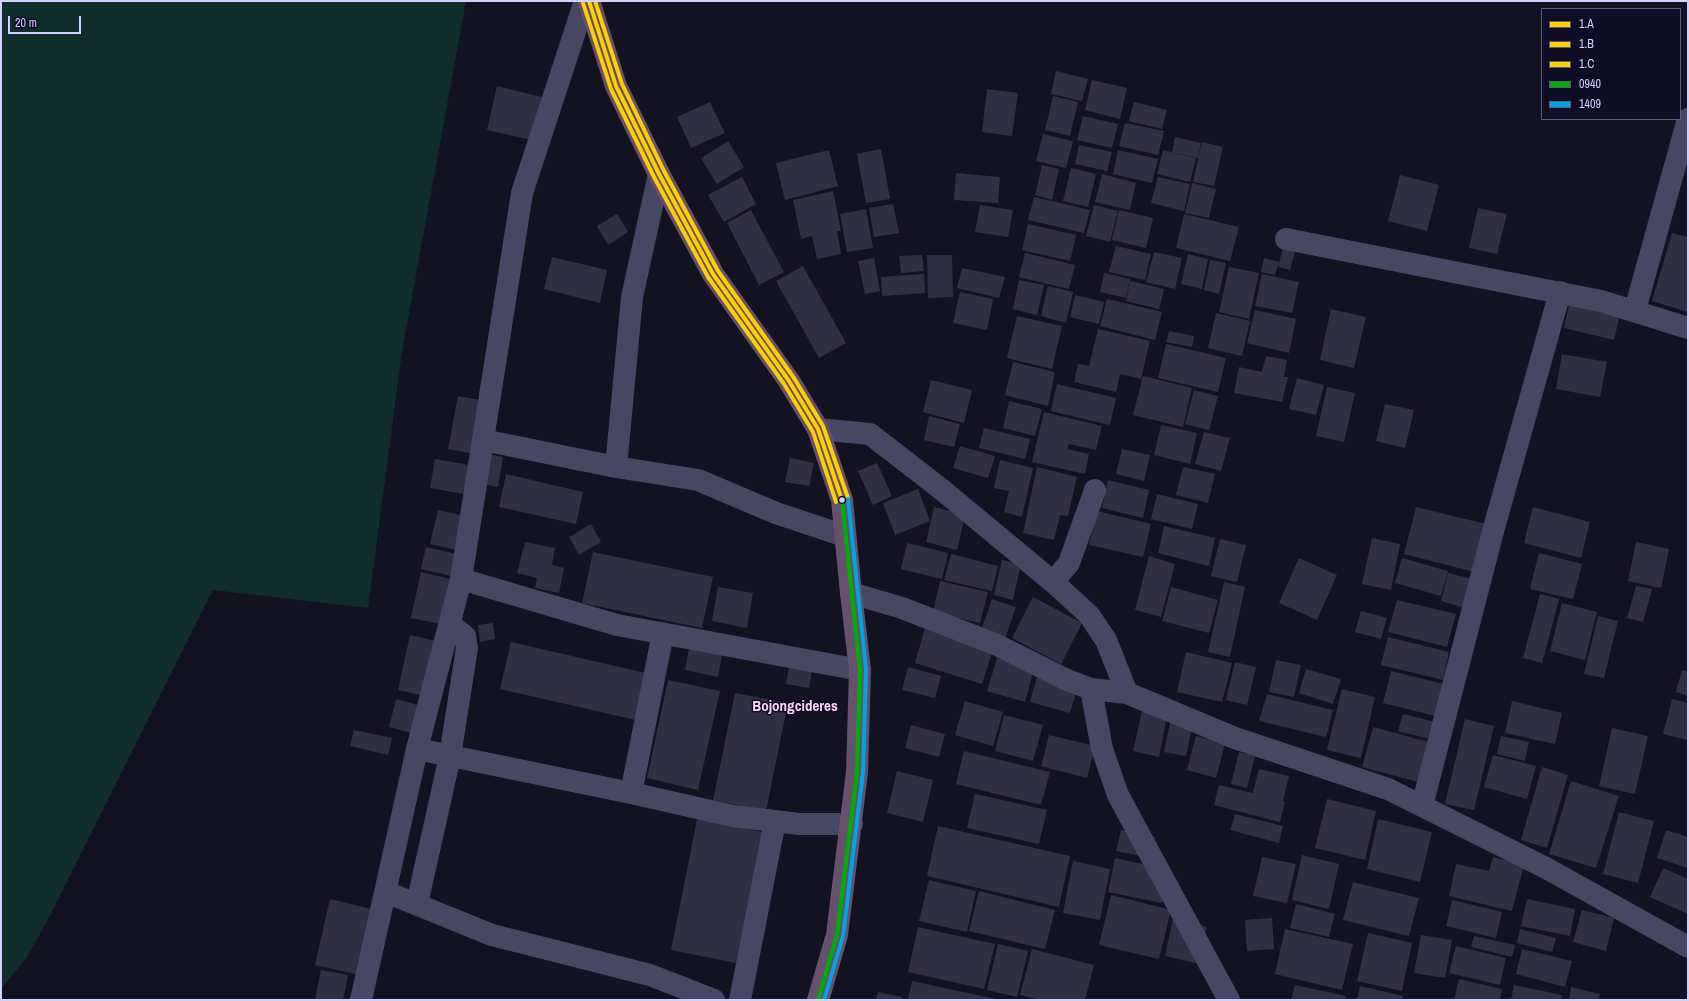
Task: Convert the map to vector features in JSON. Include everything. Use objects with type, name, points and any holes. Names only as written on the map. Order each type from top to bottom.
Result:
[{"type":"highway","points":[[589,1],[616,86],[659,174],[713,274],[789,381],[818,429],[842,500],[850,593],[860,670],[857,772],[838,935],[818,1000]]},
{"type":"street","points":[[361,1000],[418,749],[461,579],[522,193],[585,1]]},
{"type":"street","points":[[1635,310],[1688,119]]},
{"type":"street","points":[[616,467],[632,296],[659,174]]},
{"type":"street","points":[[1286,239],[1560,292],[1635,310],[1688,328]]},
{"type":"street","points":[[1422,806],[1492,535],[1560,292]]},
{"type":"street","points":[[818,429],[870,434],[942,490],[1053,582],[1089,615],[1106,640],[1127,693]]},
{"type":"street","points":[[483,440],[616,467],[698,480],[776,513],[845,536]]},
{"type":"street","points":[[1053,582],[1072,557],[1095,490]]},
{"type":"street","points":[[461,579],[617,625],[860,670]]},
{"type":"street","points":[[850,593],[902,608],[995,644],[1065,679],[1092,689],[1127,693],[1235,738],[1388,789],[1546,868],[1688,947]]},
{"type":"street","points":[[417,904],[450,756],[467,648],[465,636],[450,624]]},
{"type":"street","points":[[631,793],[663,633]]},
{"type":"street","points":[[1092,689],[1102,749],[1118,795],[1229,1000]]},
{"type":"street","points":[[418,749],[631,793],[733,816],[799,824],[852,824]]},
{"type":"street","points":[[740,1000],[775,821]]},
{"type":"street","points":[[386,892],[492,935],[650,975],[714,1000]]},
{"type":"green space","points":[[1,1],[466,1],[402,352],[368,608],[213,590],[49,918],[27,957],[1,989]]},
{"type":"building","points":[[1056,71],[1088,79],[1082,101],[1051,94]]},
{"type":"building","points":[[1092,80],[1127,88],[1120,119],[1085,110]]},
{"type":"building","points":[[497,86],[546,98],[536,141],[487,130]]},
{"type":"building","points":[[987,89],[1018,93],[1012,136],[982,132]]},
{"type":"building","points":[[1053,96],[1078,102],[1070,136],[1045,130]]},
{"type":"building","points":[[710,102],[725,133],[691,148],[677,117]]},
{"type":"building","points":[[1134,102],[1167,110],[1162,129],[1129,121]]},
{"type":"building","points":[[1083,116],[1118,124],[1112,148],[1077,140]]},
{"type":"building","points":[[1125,123],[1164,131],[1158,155],[1119,146]]},
{"type":"building","points":[[1043,134],[1073,141],[1066,168],[1036,161]]},
{"type":"building","points":[[1175,137],[1201,143],[1198,158],[1172,152]]},
{"type":"building","points":[[728,141],[744,167],[717,184],[701,158]]},
{"type":"building","points":[[1202,142],[1223,147],[1214,186],[1193,182]]},
{"type":"building","points":[[1079,145],[1112,152],[1107,171],[1075,164]]},
{"type":"building","points":[[881,149],[890,199],[866,203],[857,154]]},
{"type":"building","points":[[829,150],[838,186],[785,200],[776,163]]},
{"type":"building","points":[[1118,150],[1158,159],[1152,183],[1113,174]]},
{"type":"building","points":[[1163,150],[1196,158],[1190,182],[1157,174]]},
{"type":"building","points":[[1042,165],[1059,169],[1052,200],[1035,195]]},
{"type":"building","points":[[1071,168],[1096,174],[1088,207],[1063,201]]},
{"type":"building","points":[[956,173],[1000,177],[998,203],[954,200]]},
{"type":"building","points":[[1102,174],[1136,183],[1130,210],[1095,202]]},
{"type":"building","points":[[1400,175],[1439,185],[1427,231],[1388,221]]},
{"type":"building","points":[[742,177],[756,204],[724,222],[708,195]]},
{"type":"building","points":[[1158,177],[1190,184],[1184,211],[1151,203]]},
{"type":"building","points":[[1192,183],[1216,189],[1209,218],[1185,213]]},
{"type":"building","points":[[833,191],[841,231],[837,231],[841,254],[817,259],[812,236],[801,239],[793,200]]},
{"type":"building","points":[[1034,197],[1090,210],[1084,233],[1028,220]]},
{"type":"building","points":[[893,204],[899,233],[874,237],[869,208]]},
{"type":"building","points":[[980,205],[1013,210],[1008,237],[975,232]]},
{"type":"building","points":[[1094,205],[1118,211],[1110,242],[1086,236]]},
{"type":"building","points":[[1478,208],[1507,214],[1497,254],[1469,248]]},
{"type":"building","points":[[866,209],[873,248],[847,252],[840,214]]},
{"type":"building","points":[[751,210],[784,272],[759,285],[727,223]]},
{"type":"building","points":[[1119,210],[1153,218],[1146,248],[1112,240]]},
{"type":"building","points":[[617,214],[628,232],[608,245],[597,226]]},
{"type":"building","points":[[1184,214],[1239,227],[1230,261],[1176,248]]},
{"type":"building","points":[[1028,224],[1076,235],[1070,261],[1022,250]]},
{"type":"building","points":[[1672,233],[1688,237],[1688,312],[1652,301]]},
{"type":"building","points":[[1116,246],[1151,254],[1145,280],[1109,272]]},
{"type":"building","points":[[1283,248],[1295,251],[1290,270],[1278,267]]},
{"type":"building","points":[[1154,252],[1182,258],[1175,289],[1146,282]]},
{"type":"building","points":[[1025,253],[1075,265],[1069,289],[1019,277]]},
{"type":"building","points":[[1188,254],[1208,259],[1202,289],[1181,284]]},
{"type":"building","points":[[922,255],[924,271],[901,273],[899,256]]},
{"type":"building","points":[[927,255],[952,255],[953,297],[928,298]]},
{"type":"building","points":[[552,257],[607,270],[600,303],[544,289]]},
{"type":"building","points":[[874,258],[880,291],[865,294],[858,261]]},
{"type":"building","points":[[1264,258],[1279,262],[1275,275],[1261,272]]},
{"type":"building","points":[[1210,260],[1226,263],[1219,294],[1204,290]]},
{"type":"building","points":[[803,266],[846,343],[819,358],[776,281]]},
{"type":"building","points":[[1229,267],[1259,273],[1249,319],[1219,312]]},
{"type":"building","points":[[962,268],[1005,277],[999,298],[957,288]]},
{"type":"building","points":[[1104,273],[1130,279],[1126,298],[1100,292]]},
{"type":"building","points":[[924,274],[925,293],[882,296],[881,277]]},
{"type":"building","points":[[1262,274],[1299,282],[1292,313],[1255,306]]},
{"type":"building","points":[[1019,280],[1044,285],[1037,315],[1013,309]]},
{"type":"building","points":[[1130,281],[1164,289],[1159,309],[1126,301]]},
{"type":"building","points":[[1048,286],[1073,292],[1066,323],[1041,316]]},
{"type":"building","points":[[960,292],[993,299],[987,330],[953,323]]},
{"type":"building","points":[[1075,295],[1104,302],[1099,324],[1070,317]]},
{"type":"building","points":[[1571,297],[1621,309],[1614,340],[1564,328]]},
{"type":"building","points":[[1107,299],[1162,312],[1155,340],[1100,326]]},
{"type":"building","points":[[1331,309],[1366,317],[1354,368],[1320,360]]},
{"type":"building","points":[[1255,310],[1296,319],[1289,353],[1247,343]]},
{"type":"building","points":[[1216,313],[1250,321],[1242,356],[1208,348]]},
{"type":"building","points":[[1017,316],[1062,326],[1052,369],[1007,358]]},
{"type":"building","points":[[1098,329],[1150,341],[1141,379],[1120,374],[1116,392],[1074,382],[1078,364],[1089,366]]},
{"type":"building","points":[[1169,331],[1194,336],[1192,347],[1166,342]]},
{"type":"building","points":[[1166,344],[1226,358],[1218,392],[1158,378]]},
{"type":"building","points":[[1562,354],[1607,362],[1600,397],[1556,389]]},
{"type":"building","points":[[1266,356],[1287,360],[1284,377],[1288,377],[1282,402],[1234,393],[1239,367],[1262,372]]},
{"type":"building","points":[[1013,362],[1055,372],[1048,406],[1005,395]]},
{"type":"building","points":[[1143,376],[1192,388],[1183,427],[1133,415]]},
{"type":"building","points":[[1297,378],[1324,385],[1316,415],[1289,409]]},
{"type":"building","points":[[931,380],[972,390],[964,423],[923,412]]},
{"type":"building","points":[[1057,384],[1116,398],[1110,425],[1051,411]]},
{"type":"building","points":[[1327,387],[1355,393],[1344,442],[1316,436]]},
{"type":"building","points":[[1194,390],[1218,396],[1209,430],[1185,424]]},
{"type":"building","points":[[458,396],[486,401],[475,454],[448,449]]},
{"type":"building","points":[[1009,401],[1042,409],[1035,436],[1003,428]]},
{"type":"building","points":[[1385,404],[1414,410],[1405,448],[1376,441]]},
{"type":"building","points":[[1044,412],[1102,426],[1096,450],[1069,444],[1067,449],[1089,454],[1085,474],[1032,462]]},
{"type":"building","points":[[929,416],[960,424],[954,447],[924,440]]},
{"type":"building","points":[[1161,425],[1197,433],[1190,464],[1154,455]]},
{"type":"building","points":[[984,428],[1030,439],[1025,459],[979,448]]},
{"type":"building","points":[[1204,432],[1230,438],[1221,471],[1195,464]]},
{"type":"building","points":[[960,446],[995,456],[988,478],[953,468]]},
{"type":"building","points":[[1122,449],[1150,455],[1144,481],[1116,474]]},
{"type":"building","points":[[489,454],[503,457],[498,487],[483,484]]},
{"type":"building","points":[[790,458],[814,463],[809,486],[785,482]]},
{"type":"building","points":[[435,459],[475,466],[469,495],[430,488]]},
{"type":"building","points":[[1000,460],[1033,468],[1022,517],[1004,512],[1009,491],[994,488]]},
{"type":"building","points":[[877,463],[892,496],[873,505],[858,471]]},
{"type":"building","points":[[1037,467],[1077,477],[1068,516],[1060,515],[1054,540],[1023,533]]},
{"type":"building","points":[[1183,467],[1215,474],[1208,503],[1176,495]]},
{"type":"building","points":[[506,474],[583,492],[576,524],[499,507]]},
{"type":"building","points":[[1108,480],[1149,490],[1143,518],[1102,508]]},
{"type":"building","points":[[918,489],[930,521],[895,535],[883,503]]},
{"type":"building","points":[[1157,494],[1198,504],[1192,529],[1151,519]]},
{"type":"building","points":[[934,507],[965,515],[957,550],[926,542]]},
{"type":"building","points":[[1416,507],[1486,524],[1474,572],[1404,554]]},
{"type":"building","points":[[1533,507],[1590,522],[1581,558],[1524,543]]},
{"type":"building","points":[[438,510],[469,517],[461,551],[430,544]]},
{"type":"building","points":[[1097,511],[1151,524],[1143,557],[1089,545]]},
{"type":"building","points":[[591,524],[601,542],[579,555],[569,537]]},
{"type":"building","points":[[1164,526],[1215,538],[1209,566],[1158,553]]},
{"type":"building","points":[[1372,538],[1400,544],[1391,590],[1362,584]]},
{"type":"building","points":[[1220,539],[1246,545],[1237,582],[1211,576]]},
{"type":"building","points":[[525,542],[555,548],[552,565],[564,568],[559,593],[535,588],[537,578],[517,573]]},
{"type":"building","points":[[1636,542],[1669,549],[1661,588],[1628,581]]},
{"type":"building","points":[[907,543],[948,553],[942,579],[901,569]]},
{"type":"building","points":[[426,547],[465,556],[460,578],[421,569]]},
{"type":"building","points":[[593,552],[713,577],[702,628],[582,603]]},
{"type":"building","points":[[1539,553],[1582,564],[1573,599],[1530,589]]},
{"type":"building","points":[[951,554],[998,566],[992,591],[944,580]]},
{"type":"building","points":[[1149,556],[1175,564],[1161,617],[1135,610]]},
{"type":"building","points":[[1299,558],[1337,575],[1317,620],[1279,603]]},
{"type":"building","points":[[1402,558],[1448,571],[1441,596],[1395,583]]},
{"type":"building","points":[[1002,560],[1021,564],[1013,600],[994,595]]},
{"type":"building","points":[[421,572],[450,579],[440,624],[411,618]]},
{"type":"building","points":[[1448,573],[1480,581],[1471,610],[1441,601]]},
{"type":"building","points":[[940,581],[988,592],[980,623],[933,612]]},
{"type":"building","points":[[1224,582],[1245,587],[1230,657],[1208,652]]},
{"type":"building","points":[[1636,586],[1652,589],[1643,622],[1627,618]]},
{"type":"building","points":[[718,587],[753,593],[747,628],[712,621]]},
{"type":"building","points":[[1171,587],[1218,600],[1209,633],[1162,621]]},
{"type":"building","points":[[1540,594],[1559,599],[1542,663],[1523,658]]},
{"type":"building","points":[[1033,597],[1082,623],[1061,664],[1012,638]]},
{"type":"building","points":[[992,599],[1016,607],[1004,642],[980,634]]},
{"type":"building","points":[[1397,600],[1456,614],[1447,647],[1388,632]]},
{"type":"building","points":[[1562,603],[1597,612],[1585,660],[1550,651]]},
{"type":"building","points":[[1361,611],[1387,618],[1381,639],[1355,632]]},
{"type":"building","points":[[1598,616],[1618,621],[1604,678],[1584,674]]},
{"type":"building","points":[[493,623],[495,639],[480,642],[478,625]]},
{"type":"building","points":[[926,625],[994,646],[982,684],[915,663]]},
{"type":"building","points":[[410,635],[441,642],[429,697],[398,690]]},
{"type":"building","points":[[1388,637],[1449,652],[1443,680],[1381,665]]},
{"type":"building","points":[[511,642],[650,674],[640,721],[500,689]]},
{"type":"building","points":[[689,649],[722,655],[718,677],[685,670]]},
{"type":"building","points":[[1186,652],[1232,663],[1222,702],[1177,692]]},
{"type":"building","points":[[997,658],[1034,668],[1025,702],[987,691]]},
{"type":"building","points":[[1276,660],[1301,665],[1294,697],[1269,692]]},
{"type":"building","points":[[790,661],[813,665],[809,688],[786,684]]},
{"type":"building","points":[[1235,662],[1256,667],[1247,705],[1226,700]]},
{"type":"building","points":[[908,667],[941,676],[935,698],[902,690]]},
{"type":"building","points":[[1306,669],[1341,679],[1333,704],[1299,693]]},
{"type":"building","points":[[1682,670],[1688,671],[1688,696],[1676,692]]},
{"type":"building","points":[[1391,671],[1444,684],[1435,716],[1383,703]]},
{"type":"building","points":[[1037,677],[1077,689],[1070,713],[1030,702]]},
{"type":"building","points":[[668,680],[720,691],[698,790],[647,778]]},
{"type":"building","points":[[1342,689],[1375,697],[1361,758],[1327,750]]},
{"type":"building","points":[[735,693],[788,703],[766,811],[713,800]]},
{"type":"building","points":[[1267,694],[1333,710],[1326,737],[1259,721]]},
{"type":"building","points":[[396,699],[426,707],[419,735],[389,727]]},
{"type":"building","points":[[1672,699],[1688,703],[1688,740],[1663,734]]},
{"type":"building","points":[[965,701],[1003,712],[993,746],[955,735]]},
{"type":"building","points":[[1512,701],[1562,713],[1555,744],[1505,733]]},
{"type":"building","points":[[1142,711],[1167,716],[1159,757],[1133,751]]},
{"type":"building","points":[[1403,714],[1439,723],[1434,740],[1398,731]]},
{"type":"building","points":[[1004,715],[1043,725],[1033,761],[995,751]]},
{"type":"building","points":[[1465,719],[1494,726],[1474,810],[1445,804]]},
{"type":"building","points":[[1170,723],[1192,727],[1186,756],[1164,752]]},
{"type":"building","points":[[911,725],[945,734],[939,757],[905,748]]},
{"type":"building","points":[[1373,727],[1428,742],[1418,782],[1362,767]]},
{"type":"building","points":[[1612,728],[1648,736],[1635,794],[1599,786]]},
{"type":"building","points":[[354,730],[392,738],[388,755],[350,746]]},
{"type":"building","points":[[1049,735],[1095,746],[1087,778],[1041,766]]},
{"type":"building","points":[[1196,736],[1225,743],[1216,778],[1187,770]]},
{"type":"building","points":[[1501,736],[1529,742],[1525,761],[1497,754]]},
{"type":"building","points":[[964,751],[1050,772],[1041,805],[956,784]]},
{"type":"building","points":[[1239,752],[1255,756],[1247,788],[1231,784]]},
{"type":"building","points":[[1493,755],[1536,766],[1527,799],[1484,787]]},
{"type":"building","points":[[1542,767],[1568,775],[1547,848],[1521,840]]},
{"type":"building","points":[[1259,769],[1289,776],[1280,822],[1214,805],[1219,785],[1253,793]]},
{"type":"building","points":[[897,771],[933,780],[923,822],[887,813]]},
{"type":"building","points":[[1571,781],[1619,796],[1596,868],[1549,854]]},
{"type":"building","points":[[975,794],[1047,810],[1039,844],[967,828]]},
{"type":"building","points":[[1327,799],[1376,811],[1365,860],[1315,848]]},
{"type":"building","points":[[1619,812],[1654,821],[1638,883],[1603,874]]},
{"type":"building","points":[[1235,814],[1283,826],[1279,843],[1230,830]]},
{"type":"building","points":[[697,819],[763,832],[736,963],[671,950]]},
{"type":"building","points":[[1378,819],[1432,832],[1420,882],[1367,869]]},
{"type":"building","points":[[938,826],[1070,856],[1059,907],[927,876]]},
{"type":"building","points":[[1121,830],[1155,837],[1151,858],[1116,851]]},
{"type":"building","points":[[1666,830],[1688,837],[1688,868],[1657,858]]},
{"type":"building","points":[[1302,855],[1339,864],[1329,909],[1292,900]]},
{"type":"building","points":[[1262,857],[1296,864],[1287,903],[1253,896]]},
{"type":"building","points":[[1493,857],[1524,865],[1512,911],[1449,896],[1456,864],[1489,871]]},
{"type":"building","points":[[1115,858],[1170,870],[1162,903],[1108,892]]},
{"type":"building","points":[[1073,861],[1110,869],[1100,920],[1063,913]]},
{"type":"building","points":[[1663,868],[1688,879],[1688,914],[1650,897]]},
{"type":"building","points":[[929,880],[976,891],[967,932],[919,921]]},
{"type":"building","points":[[1353,882],[1419,898],[1409,936],[1343,920]]},
{"type":"building","points":[[979,891],[1055,910],[1045,949],[969,931]]},
{"type":"building","points":[[1111,895],[1171,910],[1159,959],[1099,945]]},
{"type":"building","points":[[330,899],[375,910],[360,975],[315,965]]},
{"type":"building","points":[[1527,899],[1575,909],[1570,936],[1521,926]]},
{"type":"building","points":[[1452,900],[1502,912],[1496,938],[1446,926]]},
{"type":"building","points":[[1296,904],[1335,914],[1329,937],[1290,928]]},
{"type":"building","points":[[1582,910],[1614,918],[1606,951],[1573,942]]},
{"type":"building","points":[[1272,918],[1274,949],[1247,951],[1245,920]]},
{"type":"building","points":[[1173,919],[1207,927],[1199,964],[1165,956]]},
{"type":"building","points":[[918,927],[995,944],[984,989],[908,972]]},
{"type":"building","points":[[1285,929],[1353,944],[1342,990],[1275,974]]},
{"type":"building","points":[[1520,929],[1556,938],[1552,952],[1517,943]]},
{"type":"building","points":[[1368,933],[1412,943],[1402,991],[1357,981]]},
{"type":"building","points":[[1421,935],[1452,940],[1445,978],[1414,973]]},
{"type":"building","points":[[1474,936],[1515,945],[1512,957],[1471,947]]},
{"type":"building","points":[[998,944],[1028,951],[1017,997],[987,990]]},
{"type":"building","points":[[1456,946],[1506,958],[1500,985],[1449,973]]},
{"type":"building","points":[[1032,949],[1094,965],[1085,1000],[1041,1000],[1020,995]]},
{"type":"building","points":[[1522,949],[1572,961],[1565,987],[1516,974]]},
{"type":"building","points":[[321,970],[348,975],[343,1000],[315,1000]]},
{"type":"building","points":[[1459,979],[1502,989],[1500,1000],[1454,1000]]},
{"type":"building","points":[[912,981],[996,999],[996,1000],[908,1000]]},
{"type":"building","points":[[1295,985],[1346,996],[1345,1000],[1291,1000]]},
{"type":"building","points":[[1514,985],[1562,995],[1561,1000],[1511,1000]]},
{"type":"building","points":[[1360,986],[1403,996],[1402,1000],[1357,1000]]},
{"type":"building","points":[[1571,987],[1600,994],[1598,1000],[1569,1000]]},
{"type":"building","points":[[878,992],[902,997],[902,1000],[876,1000]]},
{"type":"transit line","name":"1.A","points":[[589,1],[616,86],[659,174],[713,274],[789,381],[818,429],[842,500]]},
{"type":"transit line","name":"1.C","points":[[595,1],[622,84],[664,171],[718,271],[794,378],[823,426],[848,498]]},
{"type":"transit line","name":"1.B","points":[[583,3],[611,89],[654,177],[708,277],[784,384],[813,432],[836,502]]},
{"type":"transit line","name":"1409","points":[[824,1000],[843,936],[863,772],[866,669],[848,499]]},
{"type":"transit line","name":"0940","points":[[818,1000],[837,935],[857,772],[860,670],[842,500]]},
{"type":"district","name":"Bojongcideres","points":[[795,707]]}]
